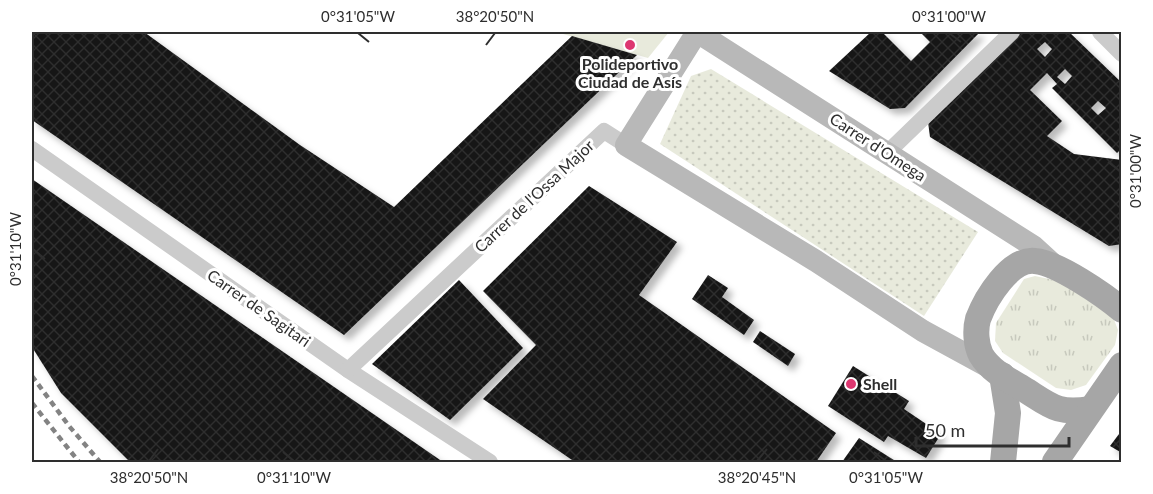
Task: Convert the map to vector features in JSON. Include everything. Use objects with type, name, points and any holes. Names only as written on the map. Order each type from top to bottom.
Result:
[{"type":"main road","name":"Carrer d'Omega","points":[[1105,396],[1072,412],[1054,408],[996,371],[980,353],[976,340],[978,321],[1002,278],[1020,262],[1034,260],[1055,266],[1118,303]]},
{"type":"main road","points":[[1055,462],[1105,396],[1122,365]]},
{"type":"main road","points":[[996,371],[1008,413],[1003,462]]},
{"type":"street","points":[[626,145],[697,32]]},
{"type":"street","name":"Carrer d'Omega","points":[[697,32],[1033,246],[1055,266]]},
{"type":"street","points":[[887,153],[1012,32]]},
{"type":"street","points":[[1100,32],[1122,54]]},
{"type":"street","name":"Carrer de l'Ossa Major","points":[[348,370],[604,131],[626,145]]},
{"type":"street","name":"Carrer d'Omega","points":[[626,145],[816,261],[923,331],[996,371]]},
{"type":"street","name":"Carrer de Sagitari","points":[[32,148],[348,370],[490,462]]},
{"type":"green space","name":"Polideportivo Ciudad de Asís","points":[[556,32],[669,32],[648,58]]},
{"type":"green space","points":[[711,69],[978,232],[924,316],[660,144],[691,76]]},
{"type":"green space","points":[[1035,276],[1059,281],[1113,317],[1118,330],[1115,345],[1086,385],[1071,390],[1056,388],[1003,353],[995,341],[996,323],[1024,279]]},
{"type":"building","points":[[32,32],[144,32],[300,145],[394,207],[572,36],[637,55],[344,335],[32,120]]},
{"type":"building","points":[[871,32],[882,32],[911,61],[930,42],[920,32],[980,32],[905,108],[890,109],[829,71]]},
{"type":"building","points":[[1020,32],[1069,32],[1122,83],[1122,148],[1117,153],[1052,88],[1057,84],[1047,73],[1030,90],[1062,121],[1047,136],[1074,154],[1122,160],[1122,244],[1109,246],[930,137],[928,122]],"holes":[[[1045,42],[1052,49],[1045,57],[1037,49]],[[1065,69],[1072,76],[1065,84],[1057,77]],[[1098,101],[1106,108],[1098,115],[1091,108]]]},
{"type":"building","points":[[32,179],[443,462],[130,462],[61,393],[32,347]]},
{"type":"building","points":[[589,186],[677,242],[639,295],[836,433],[816,462],[575,462],[483,399],[536,345],[483,291]]},
{"type":"building","points":[[708,275],[728,288],[722,297],[754,320],[744,335],[692,299]]},
{"type":"building","points":[[459,280],[523,348],[450,420],[372,364]]},
{"type":"building","points":[[760,331],[795,354],[788,366],[753,342]]},
{"type":"building","points":[[853,366],[909,401],[904,409],[941,434],[926,458],[888,436],[884,442],[828,406]]},
{"type":"building","points":[[1122,430],[1122,453],[1110,446]]},
{"type":"building","points":[[859,438],[897,462],[842,462]]},
{"type":"railway","points":[[32,376],[69,426],[100,462]]},
{"type":"railway","points":[[32,403],[79,462]]},
{"type":"place","name":"Polideportivo Ciudad de Asís","points":[[630,45]]},
{"type":"place","name":"Shell","points":[[851,384]]}]
